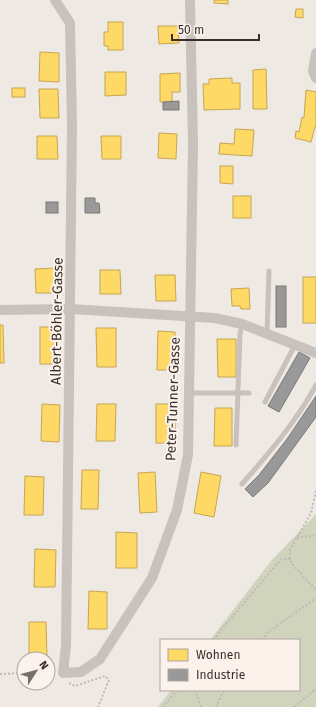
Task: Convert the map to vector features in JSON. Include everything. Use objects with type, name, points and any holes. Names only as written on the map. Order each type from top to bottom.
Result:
[{"type":"street","name":"Albert-Böhler-Gasse","points":[[55,0],[70,23],[72,126],[66,646],[63,672]]},
{"type":"street","name":"Peter-Tunner-Gasse","points":[[63,672],[81,672],[100,659],[152,578],[177,510],[188,455],[193,144],[190,0]]},
{"type":"street","points":[[316,53],[313,71],[316,78]]},
{"type":"street","points":[[0,310],[71,309],[190,316],[242,324],[316,353]]},
{"type":"lane","points":[[267,334],[270,271]]},
{"type":"lane","points":[[236,444],[240,334],[242,324]]},
{"type":"lane","points":[[265,402],[295,345]]},
{"type":"lane","points":[[242,484],[284,435],[316,385]]},
{"type":"lane","points":[[189,393],[249,393]]},
{"type":"path","points":[[316,491],[311,513],[290,550],[290,559],[292,564],[316,590]]},
{"type":"path","points":[[297,538],[316,535]]},
{"type":"path","points":[[215,639],[276,564],[282,559],[290,559]]},
{"type":"path","points":[[263,639],[268,632],[316,598]]},
{"type":"path","points":[[63,672],[66,682],[75,686],[104,676],[109,680],[98,707]]},
{"type":"path","points":[[0,674],[16,673]]},
{"type":"path","points":[[294,707],[316,689]]},
{"type":"path","points":[[163,707],[176,691]]},
{"type":"path","points":[[195,691],[201,707]]},
{"type":"path","points":[[216,707],[224,691]]},
{"type":"green space","points":[[316,514],[316,707],[158,707],[170,691],[300,691],[300,639],[211,639],[271,561]]},
{"type":"building: Wohnen","points":[[214,0],[228,0],[228,4],[214,3]]},
{"type":"building: Wohnen","points":[[296,9],[303,9],[303,18],[295,17]]},
{"type":"building: Wohnen","points":[[108,22],[123,22],[123,50],[108,50],[108,46],[104,46],[104,32],[108,32]]},
{"type":"building: Wohnen","points":[[158,26],[178,26],[179,43],[159,44]]},
{"type":"building: Wohnen","points":[[40,52],[59,53],[59,82],[39,81]]},
{"type":"building: Wohnen","points":[[266,69],[267,109],[253,109],[253,70]]},
{"type":"building: Wohnen","points":[[105,72],[126,72],[126,95],[105,96]]},
{"type":"building: Wohnen","points":[[180,73],[180,92],[172,92],[172,102],[160,102],[160,74]]},
{"type":"building: Wohnen","points":[[232,78],[232,83],[240,83],[240,109],[204,110],[203,84],[209,84],[209,79]]},
{"type":"building: Wohnen","points":[[12,88],[25,88],[25,97],[12,97]]},
{"type":"building: Wohnen","points":[[39,89],[58,89],[59,118],[40,118]]},
{"type":"building: Wohnen","points":[[306,90],[316,92],[316,127],[311,142],[295,138],[296,131],[299,132],[302,117],[304,118]]},
{"type":"building: Wohnen","points":[[235,129],[254,130],[252,156],[219,154],[220,143],[234,144]]},
{"type":"building: Wohnen","points":[[159,133],[177,134],[176,159],[158,158]]},
{"type":"building: Wohnen","points":[[37,136],[57,136],[58,159],[37,159]]},
{"type":"building: Wohnen","points":[[101,136],[121,136],[121,159],[102,159]]},
{"type":"building: Wohnen","points":[[220,166],[233,166],[233,184],[220,183]]},
{"type":"building: Wohnen","points":[[233,196],[251,196],[251,218],[233,218]]},
{"type":"building: Wohnen","points":[[55,268],[56,293],[36,293],[35,269]]},
{"type":"building: Wohnen","points":[[100,270],[120,270],[121,294],[100,294]]},
{"type":"building: Wohnen","points":[[155,275],[175,275],[176,301],[156,301]]},
{"type":"building: Wohnen","points":[[303,277],[316,277],[316,323],[303,323]]},
{"type":"building: Wohnen","points":[[249,288],[250,309],[241,309],[240,306],[232,306],[231,289]]},
{"type":"building: Wohnen","points":[[0,325],[3,325],[4,363],[0,363]]},
{"type":"building: Wohnen","points":[[40,327],[56,327],[56,364],[40,364]]},
{"type":"building: Wohnen","points":[[96,328],[116,328],[116,367],[97,367]]},
{"type":"building: Wohnen","points":[[158,331],[175,332],[175,370],[157,370]]},
{"type":"building: Wohnen","points":[[217,339],[236,339],[236,377],[218,377]]},
{"type":"building: Wohnen","points":[[42,404],[60,405],[59,442],[41,441]]},
{"type":"building: Wohnen","points":[[97,404],[116,404],[115,441],[96,441]]},
{"type":"building: Wohnen","points":[[156,404],[175,404],[175,443],[156,443]]},
{"type":"building: Wohnen","points":[[215,408],[232,408],[232,446],[214,446]]},
{"type":"building: Wohnen","points":[[82,470],[99,470],[98,509],[81,509]]},
{"type":"building: Wohnen","points":[[155,472],[157,512],[140,513],[138,473]]},
{"type":"building: Wohnen","points":[[201,472],[221,476],[214,517],[194,513]]},
{"type":"building: Wohnen","points":[[25,476],[44,477],[43,515],[24,515]]},
{"type":"building: Wohnen","points":[[116,532],[137,533],[137,568],[116,568]]},
{"type":"building: Wohnen","points":[[35,549],[56,550],[55,587],[34,587]]},
{"type":"building: Wohnen","points":[[89,591],[107,592],[107,629],[88,629]]},
{"type":"building: Wohnen","points":[[29,622],[46,622],[47,651],[29,651]]},
{"type":"building: Industrie","points":[[179,101],[179,110],[163,110],[163,102]]},
{"type":"building: Industrie","points":[[85,198],[95,198],[95,203],[99,203],[100,213],[85,213]]},
{"type":"building: Industrie","points":[[46,202],[58,202],[58,213],[46,213]]},
{"type":"building: Industrie","points":[[276,286],[286,286],[286,327],[276,327]]},
{"type":"building: Industrie","points":[[299,352],[310,358],[279,412],[268,406]]},
{"type":"building: Industrie","points":[[316,396],[316,417],[268,483],[253,497],[245,489],[259,475],[287,439]]}]
